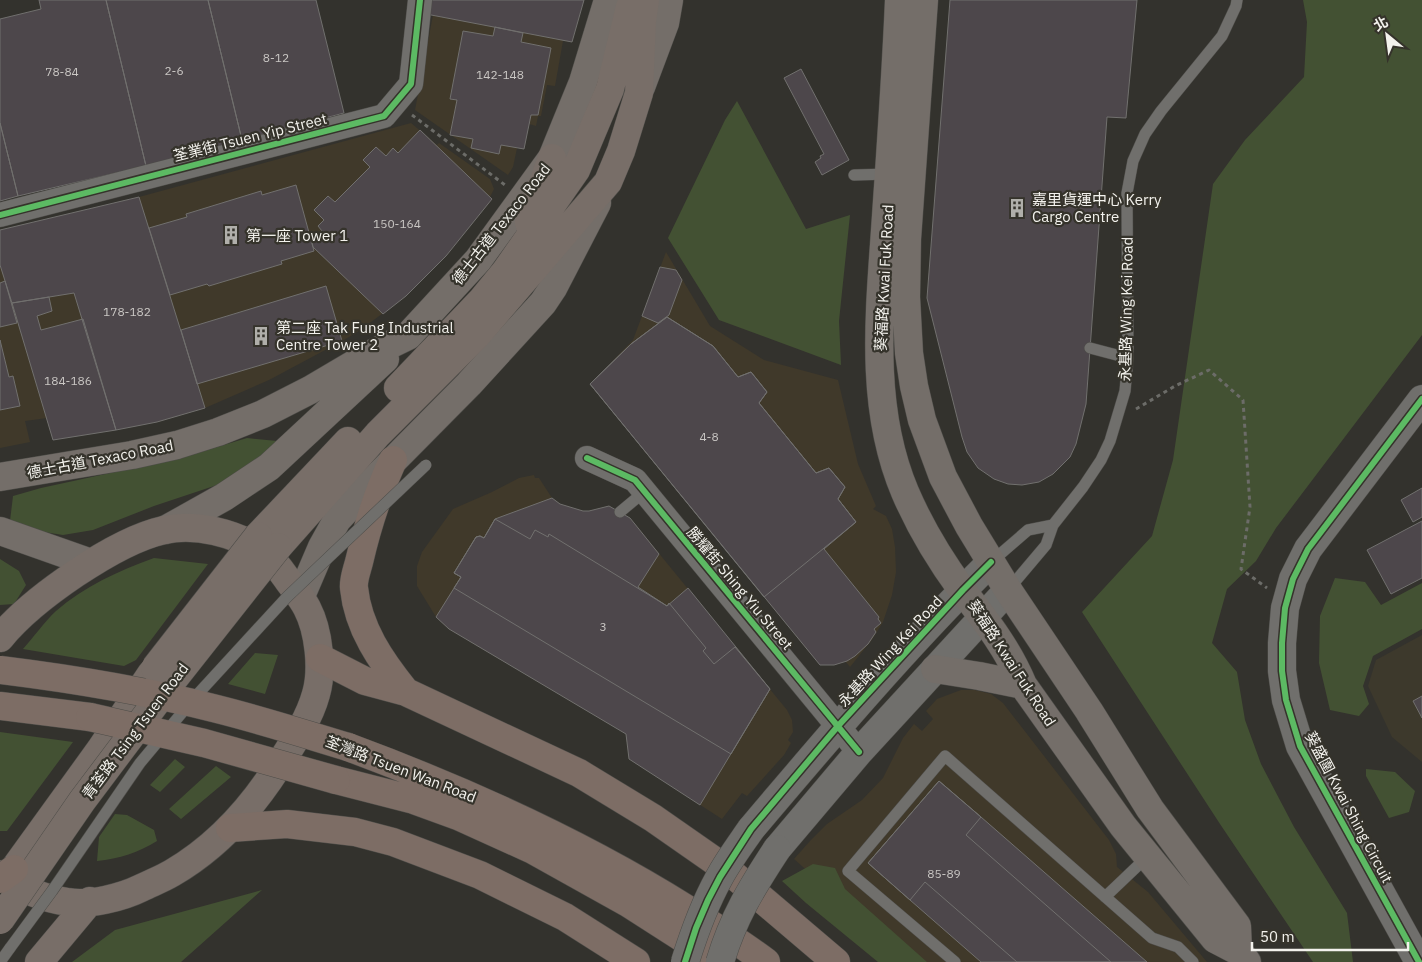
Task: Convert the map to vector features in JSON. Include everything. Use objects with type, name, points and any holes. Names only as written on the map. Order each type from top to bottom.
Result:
[{"type":"highway","points":[[393,460],[382,484],[364,538],[353,586],[360,617],[371,643],[406,692]]},
{"type":"highway","points":[[320,658],[365,680],[406,692],[579,773],[653,818],[729,871],[836,962]]},
{"type":"highway","name":"荃灣路 Tsuen Wan Road","points":[[0,670],[104,685],[199,705],[284,727],[348,748],[461,791],[539,826],[582,848],[662,894],[744,945],[766,962]]},
{"type":"highway","name":"荃灣路 Tsuen Wan Road","points":[[0,706],[90,717],[149,729],[414,800],[458,816],[533,850],[628,903],[720,962]]},
{"type":"highway","points":[[230,828],[287,824],[355,832],[393,842],[480,875],[565,917],[636,962]]},
{"type":"main road","name":"德士古道 Texaco Road","points":[[0,477],[132,455],[177,445],[218,432],[263,414],[310,390],[371,354],[408,336],[478,260],[552,158],[583,82],[608,0]]},
{"type":"main road","points":[[526,262],[576,170],[592,136],[610,89],[632,0]]},
{"type":"main road","points":[[639,93],[642,21],[645,0]]},
{"type":"main road","name":"德士古道 Texaco Road","points":[[301,597],[322,547],[337,520],[393,460],[469,384],[543,303],[553,288],[608,182],[621,151],[639,93],[665,23],[669,0]]},
{"type":"main road","name":"葵福路 Kwai Fuk Road","points":[[899,0],[880,327],[882,396],[886,432],[895,467],[932,546],[1012,660],[1023,685],[1123,826],[1215,939],[1242,956]]},
{"type":"main road","name":"葵福路 Kwai Fuk Road","points":[[924,0],[907,239],[906,297],[909,353],[922,420],[942,477],[969,526],[1008,590],[1089,711],[1150,808],[1237,926],[1242,956]]},
{"type":"main road","points":[[526,262],[552,158]]},
{"type":"main road","name":"德士古道 Texaco Road","points":[[268,541],[366,422],[482,300],[526,262],[608,182]]},
{"type":"main road","name":"德士古道 Texaco Road","points":[[268,541],[477,334],[526,262]]},
{"type":"main road","points":[[0,638],[30,608],[91,563],[132,541],[165,530],[224,497],[269,467],[408,336]]},
{"type":"main road","points":[[5,872],[8,878],[34,893],[69,903],[128,894],[172,874],[204,852],[230,828],[266,785],[297,736],[316,694],[320,658],[315,632],[308,610],[301,597],[279,567],[262,551],[236,538],[205,530],[165,530]]},
{"type":"main road","points":[[0,531],[91,563]]},
{"type":"main road","name":"青荃路 Tsing Tsuen Road","points":[[0,895],[5,872],[100,750],[155,668],[268,541]]},
{"type":"main road","name":"青荃路 Tsing Tsuen Road","points":[[0,920],[82,801],[173,680],[268,541]]},
{"type":"main road","points":[[934,669],[1023,685]]},
{"type":"main road","points":[[39,962],[90,901]]},
{"type":"street","name":"荃業街 Tsuen Yip Street","points":[[0,215],[384,116],[411,84],[420,0]]},
{"type":"street","name":"葵盛圍 Kwai Shing Circuit","points":[[1419,962],[1300,746],[1286,700],[1282,671],[1282,643],[1285,608],[1293,578],[1308,549],[1422,399]]},
{"type":"street","name":"勝耀街 Shing Yiu Street","points":[[587,458],[635,480],[859,752]]},
{"type":"street","name":"永基路 Wing Kei Road","points":[[686,962],[696,928],[708,900],[720,877],[751,829],[838,726],[962,590],[991,562]]},
{"type":"street","name":"永基路 Wing Kei Road","points":[[720,962],[726,939],[748,893],[777,849],[859,752],[1008,590]]},
{"type":"lane","name":"永基路 Wing Kei Road","points":[[1008,590],[1046,544],[1053,525],[1083,487],[1101,460],[1110,441],[1125,391],[1128,358],[1127,193],[1133,161],[1145,134],[1161,111],[1222,36],[1237,0]]},
{"type":"lane","points":[[854,175],[889,174]]},
{"type":"lane","points":[[1090,348],[1128,358]]},
{"type":"lane","points":[[0,962],[52,891],[140,763],[196,696],[288,597],[426,465]]},
{"type":"lane","points":[[620,512],[644,492]]},
{"type":"lane","name":"永基路 Wing Kei Road","points":[[991,562],[1028,530],[1053,525]]},
{"type":"lane","points":[[955,962],[848,871],[945,756],[1152,938],[1178,947],[1193,962]]},
{"type":"lane","points":[[1105,897],[1148,856]]},
{"type":"path","points":[[396,103],[507,187]]},
{"type":"path","points":[[1149,401],[1210,370],[1243,400],[1250,507],[1241,569],[1265,587]]},
{"type":"shaded area","points":[[584,0],[572,42],[563,41],[555,86],[547,85],[541,116],[538,116],[536,126],[529,124],[524,149],[517,148],[513,167],[508,175],[415,110],[433,15]]},
{"type":"shaded area","points":[[411,123],[437,145],[439,143],[490,179],[494,189],[490,197],[492,199],[446,256],[406,296],[359,331],[342,341],[269,380],[205,408],[158,422],[47,418],[25,421],[30,442],[0,448],[0,230],[139,197]]},
{"type":"shaded area","points":[[666,252],[710,326],[764,360],[838,380],[858,464],[876,506],[873,509],[886,516],[892,529],[895,547],[896,572],[892,595],[883,622],[871,641],[850,667],[845,661],[834,665],[820,665],[592,382],[633,340]]},
{"type":"shaded area","points":[[534,475],[535,478],[539,478],[552,498],[560,504],[583,511],[609,506],[630,518],[787,710],[792,720],[793,732],[788,740],[791,743],[784,755],[747,796],[742,793],[722,819],[629,759],[626,734],[449,629],[436,617],[417,586],[417,566],[422,552],[453,509],[519,478]]},
{"type":"shaded area","points":[[1422,635],[1422,762],[1392,737],[1368,686],[1376,660]]},
{"type":"shaded area","points":[[961,690],[975,690],[991,694],[1003,703],[1109,840],[1116,854],[1117,867],[1148,892],[1207,962],[910,962],[794,859],[827,824],[862,800],[883,778],[903,738],[914,724],[922,731],[933,719],[926,711],[937,699]]},
{"type":"green space","points":[[1303,0],[1422,0],[1422,335],[1276,528],[1256,561],[1227,589],[1212,643],[1237,672],[1245,720],[1261,764],[1294,827],[1347,913],[1353,962],[1313,962],[1220,824],[1082,612],[1152,536],[1173,460],[1213,184],[1245,140],[1304,77],[1307,22]]},
{"type":"green space","points":[[737,101],[806,229],[850,215],[839,321],[841,365],[719,320],[668,238],[725,120]]},
{"type":"green space","points":[[247,438],[277,441],[258,464],[226,482],[154,506],[93,530],[63,535],[44,532],[10,521],[13,496],[41,488],[184,457]]},
{"type":"green space","points":[[154,558],[208,564],[136,660],[124,666],[23,649],[56,611],[78,594],[115,574]]},
{"type":"green space","points":[[0,559],[19,571],[26,585],[14,604],[0,605]]},
{"type":"green space","points":[[1335,578],[1365,582],[1381,605],[1422,583],[1422,629],[1373,656],[1363,686],[1369,704],[1359,716],[1330,710],[1319,663],[1320,616]]},
{"type":"green space","points":[[255,653],[278,655],[265,694],[228,684]]},
{"type":"green space","points":[[0,732],[73,742],[7,831],[0,831]]},
{"type":"green space","points":[[175,759],[185,767],[160,792],[150,785]]},
{"type":"green space","points":[[216,766],[231,777],[181,819],[169,809]]},
{"type":"green space","points":[[1366,769],[1395,772],[1415,791],[1409,812],[1389,818],[1366,776]]},
{"type":"green space","points":[[115,814],[127,815],[154,830],[157,841],[113,859],[97,861],[99,837]]},
{"type":"green space","points":[[813,864],[835,868],[845,889],[927,962],[878,962],[782,881]]},
{"type":"green space","points":[[262,890],[181,962],[72,962],[115,930]]},
{"type":"building","points":[[39,0],[106,0],[146,166],[18,196],[0,123],[0,19],[41,9]]},
{"type":"building","points":[[106,0],[208,0],[242,140],[146,166]]},
{"type":"building","points":[[208,0],[316,0],[344,113],[242,140]]},
{"type":"building","points":[[428,0],[584,0],[572,42],[426,14]]},
{"type":"building","name":"嘉里貨運中心 Kerry Cargo Centre","points":[[950,0],[1137,0],[1126,118],[1107,117],[1086,404],[1076,444],[1070,457],[1053,474],[1039,482],[1022,485],[1008,484],[994,479],[978,468],[967,452],[927,298]]},
{"type":"building","points":[[495,27],[523,33],[521,42],[551,48],[538,115],[531,115],[524,149],[501,145],[499,154],[471,148],[473,139],[450,135],[457,100],[450,99],[463,31],[493,36]]},
{"type":"building","points":[[801,69],[849,160],[822,175],[815,162],[824,154],[784,78]]},
{"type":"building","points":[[0,123],[18,196],[0,201]]},
{"type":"building","points":[[420,130],[492,199],[446,256],[406,296],[383,314],[313,247],[312,242],[322,231],[318,226],[324,220],[314,210],[328,196],[335,202],[370,167],[363,160],[376,147],[386,156],[393,148],[398,153]]},
{"type":"building","name":"第一座 Tower 1","points":[[296,185],[314,251],[281,261],[282,264],[209,286],[207,284],[170,295],[149,228],[187,217],[186,214],[261,191],[262,195]]},
{"type":"building","points":[[139,197],[205,408],[157,422],[116,430],[74,293],[12,303],[0,265],[0,230]]},
{"type":"building","points":[[660,267],[676,270],[682,280],[669,315],[658,323],[642,316]]},
{"type":"building","points":[[5,281],[17,323],[0,327],[0,283]]},
{"type":"building","name":"第二座 Tak Fung Industrial Centre Tower 2","points":[[326,286],[342,341],[197,384],[181,330]]},
{"type":"building","points":[[49,297],[52,311],[37,316],[41,330],[83,319],[116,430],[53,440],[12,303]]},
{"type":"building","points":[[667,317],[713,346],[738,377],[751,372],[767,392],[759,403],[816,473],[829,468],[845,487],[838,499],[856,522],[764,597],[590,384],[631,344]]},
{"type":"building","points":[[667,317],[713,346],[738,377],[751,372],[767,392],[759,403],[816,473],[829,468],[845,487],[838,499],[856,522],[824,549],[879,617],[878,619],[881,623],[874,629],[876,632],[868,644],[847,661],[834,665],[820,665],[590,384],[631,344]]},
{"type":"building","points":[[0,340],[9,377],[13,376],[20,406],[0,410]]},
{"type":"building","points":[[1422,488],[1422,517],[1413,522],[1401,500]]},
{"type":"building","points":[[552,498],[560,504],[583,511],[609,506],[630,518],[659,554],[638,587],[667,606],[688,588],[770,689],[700,805],[629,759],[626,734],[449,629],[436,617],[461,577],[454,573],[476,537],[484,538],[495,519]]},
{"type":"building","points":[[495,519],[530,539],[535,530],[548,537],[549,534],[667,606],[669,603],[706,648],[703,651],[714,664],[735,647],[770,689],[731,754],[454,588],[461,577],[454,573],[476,537],[484,538]]},
{"type":"building","points":[[1422,521],[1422,578],[1391,594],[1367,550]]},
{"type":"building","points":[[1422,696],[1422,718],[1413,701]]},
{"type":"building","points":[[939,781],[981,817],[966,835],[1111,962],[1017,962],[925,882],[910,900],[868,863]]},
{"type":"building","points":[[939,781],[1147,962],[981,962],[868,863]]},
{"type":"cycle path","points":[[0,215],[384,116],[411,84],[420,0]]},
{"type":"cycle path","points":[[1419,962],[1300,746],[1286,700],[1282,671],[1282,643],[1285,608],[1293,579],[1308,549],[1422,399]]},
{"type":"cycle path","points":[[587,458],[635,480],[859,752]]},
{"type":"cycle path","points":[[685,962],[696,928],[708,900],[720,877],[751,829],[838,726],[991,562]]},
{"type":"place","name":"嘉里貨運中心 Kerry Cargo Centre","points":[[1017,208]]},
{"type":"place","name":"第一座 Tower 1","points":[[231,235]]},
{"type":"place","name":"第二座 Tak Fung Industrial Centre Tower 2","points":[[261,336]]}]
